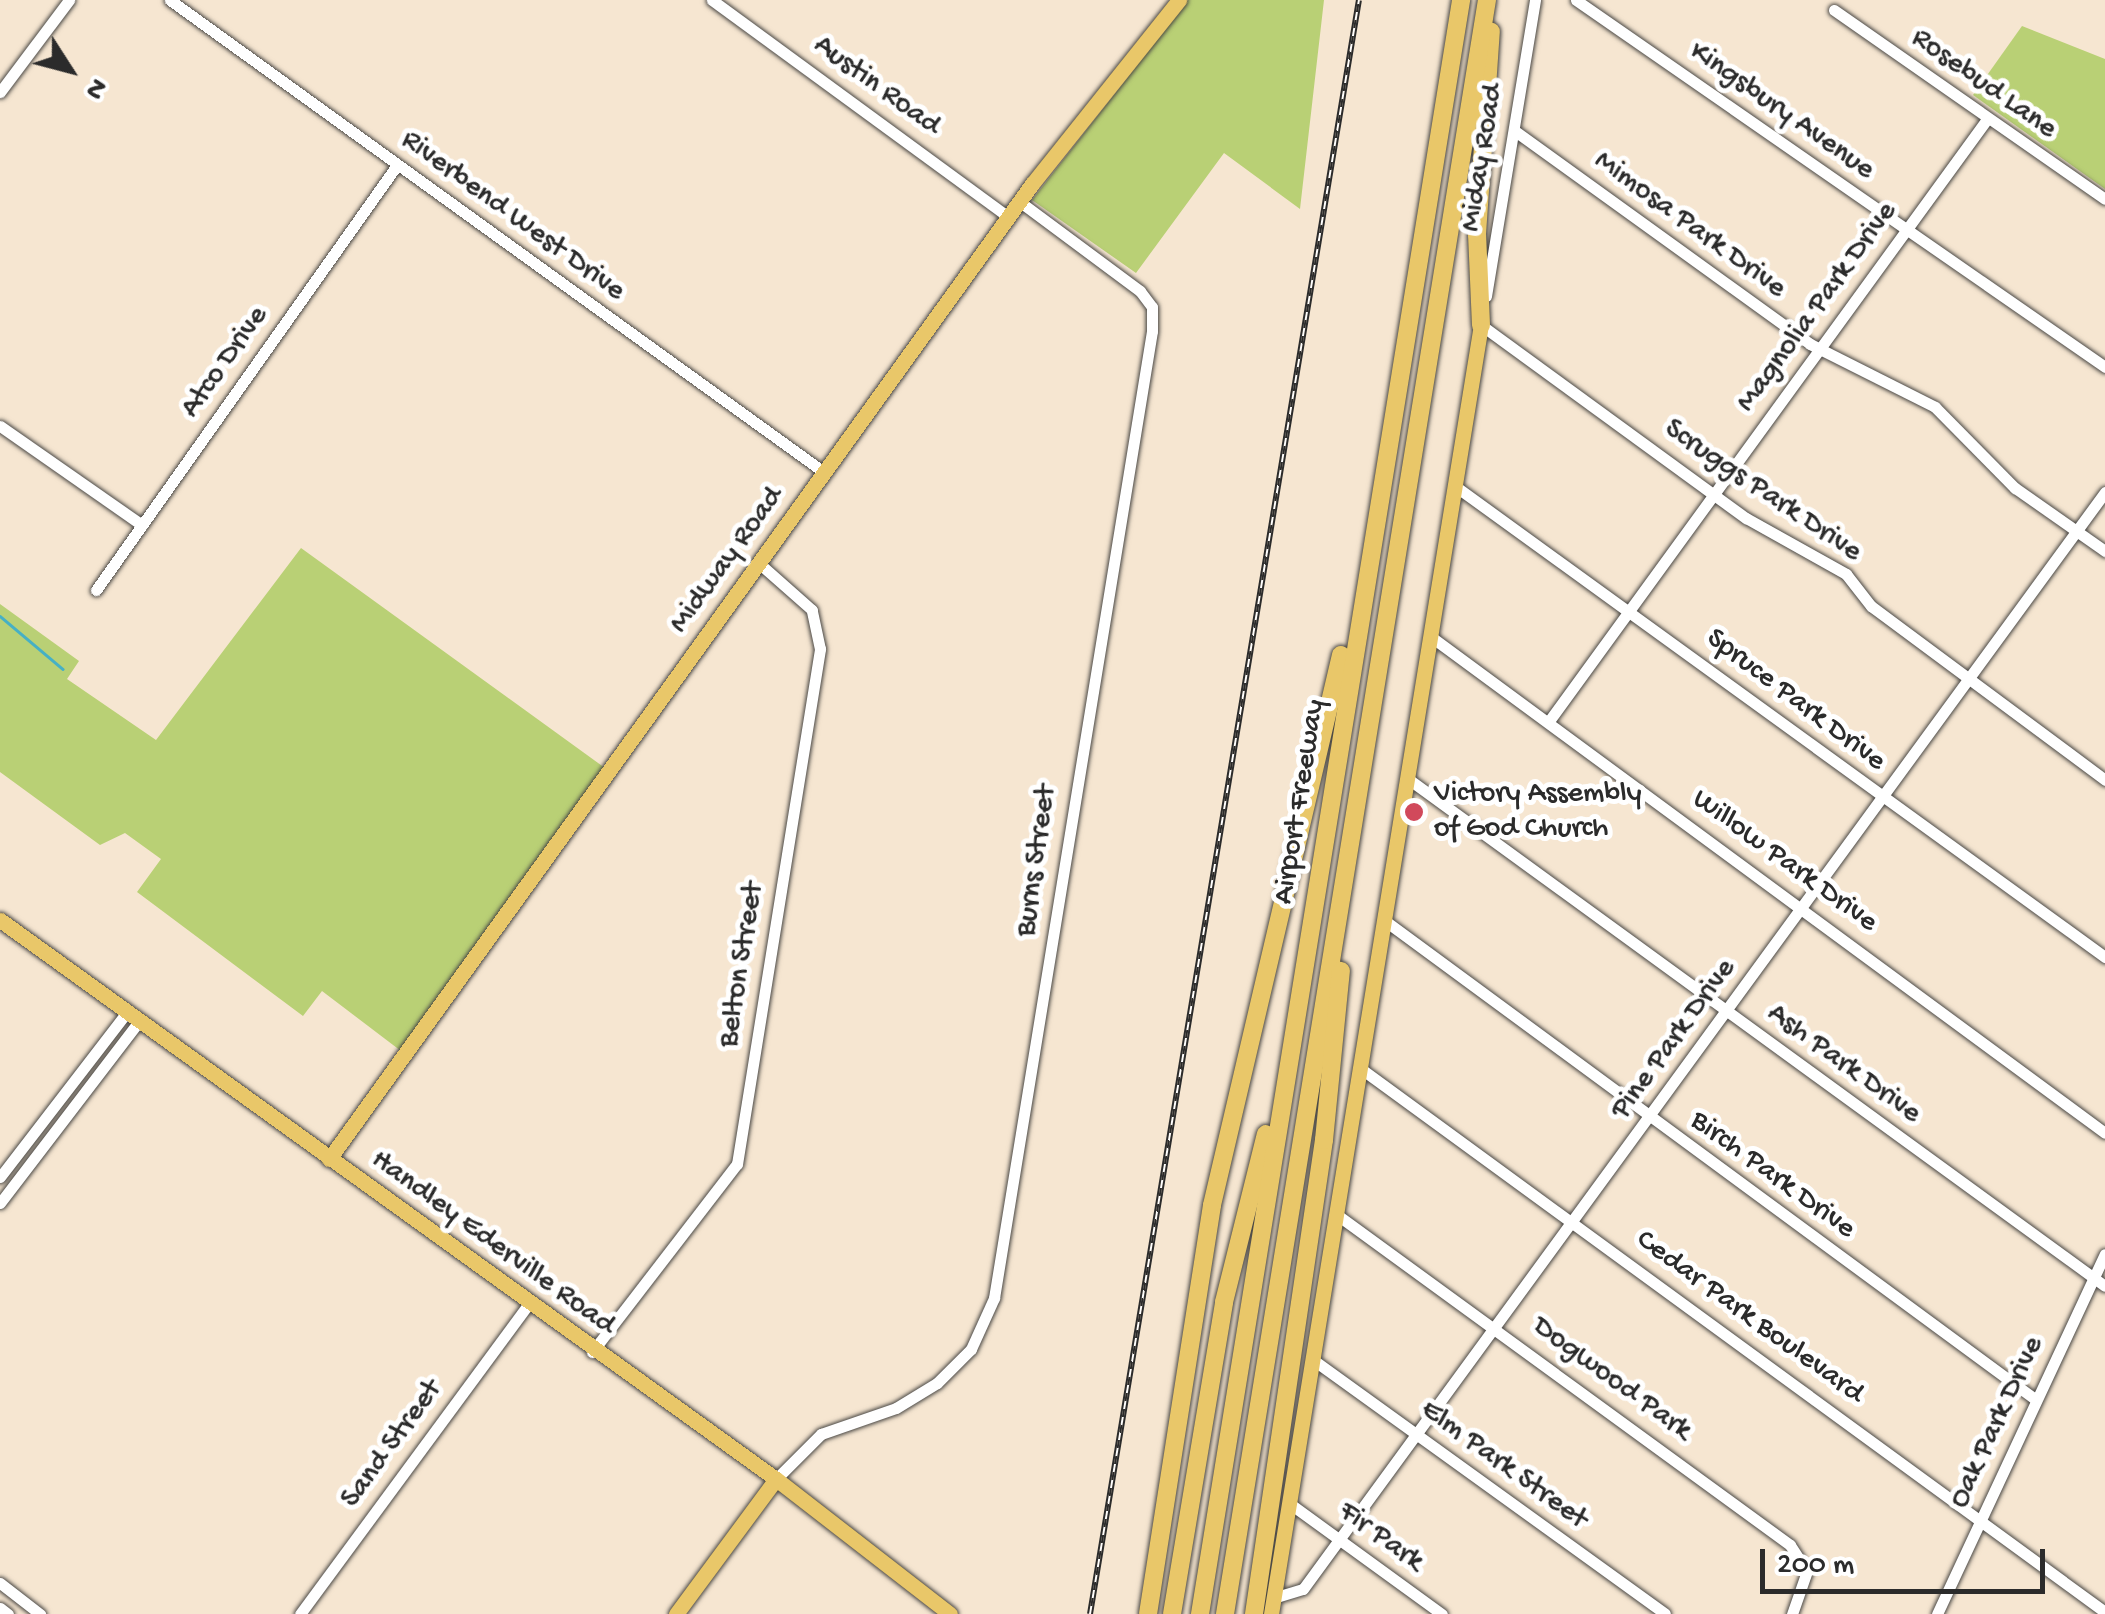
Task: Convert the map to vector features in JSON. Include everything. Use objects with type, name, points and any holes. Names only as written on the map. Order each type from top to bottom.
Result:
[{"type":"highway","name":"Airport Freeway","points":[[1200,1614],[1370,538],[1461,0]]},
{"type":"highway","name":"Airport Freeway","points":[[1225,1614],[1490,0]]},
{"type":"highway","points":[[1481,325],[1478,234],[1490,0]]},
{"type":"highway","points":[[1148,1614],[1216,1185],[1356,572],[1370,538]]},
{"type":"highway","points":[[1254,1614],[1332,1068],[1340,910]]},
{"type":"highway","points":[[1172,1614],[1224,1302],[1294,1022]]},
{"type":"main road","name":"Midway Road","points":[[330,1160],[1008,217],[1179,0]]},
{"type":"main road","points":[[1272,1606],[1481,325]]},
{"type":"main road","name":"Handley Ederville Road","points":[[0,920],[527,1306],[776,1479],[950,1614]]},
{"type":"main road","points":[[676,1614],[776,1479]]},
{"type":"street","points":[[0,92],[69,0]]},
{"type":"street","name":"Riverbend West Drive","points":[[170,0],[826,474]]},
{"type":"street","name":"Austin Road","points":[[712,0],[1008,217]]},
{"type":"street","name":"Miday Road","points":[[1481,325],[1535,0]]},
{"type":"street","name":"Kingsbury Avenue","points":[[1576,0],[2105,367]]},
{"type":"street","name":"Rosebud Lane","points":[[1834,10],[2105,199]]},
{"type":"street","name":"Magnolia Park Drive","points":[[1549,721],[1627,608],[1986,119]]},
{"type":"street","name":"Mimosa Park Drive","points":[[1515,131],[1819,348],[1935,407],[2016,488],[2105,551]]},
{"type":"street","name":"Atco Drive","points":[[96,590],[398,166]]},
{"type":"street","name":"Burns Street","points":[[776,1479],[800,1449],[831,1428],[896,1408],[938,1384],[971,1349],[994,1298],[1152,331],[1152,307],[1140,290],[1020,202]]},
{"type":"street","name":"Scruggs Park Drive","points":[[1481,325],[1788,546],[1846,574],[1872,606],[2105,780]]},
{"type":"street","points":[[0,426],[142,525]]},
{"type":"street","name":"Spruce Park Drive","points":[[1455,486],[2105,957]]},
{"type":"street","name":"Pine Park Drive","points":[[1272,1606],[1298,1594],[1575,1221],[2105,492]]},
{"type":"street","name":"Belton Street","points":[[592,1352],[737,1164],[820,649],[812,610],[760,564]]},
{"type":"street","name":"Willow Park Drive","points":[[1430,636],[1804,906],[2105,1133]]},
{"type":"street","name":"Ash Park Drive","points":[[1407,778],[2100,1282]]},
{"type":"street","name":"Birch Park Drive","points":[[1384,920],[2036,1399]]},
{"type":"street","points":[[0,1178],[90,1060],[133,1016]]},
{"type":"street","points":[[0,1203],[102,1069],[133,1016]]},
{"type":"street","points":[[90,1060],[102,1069]]},
{"type":"street","name":"Cedar Park Boulevard","points":[[1360,1068],[1575,1221],[2102,1609]]},
{"type":"street","points":[[58,1102],[70,1111]]},
{"type":"street","name":"Dogwood Park","points":[[1336,1214],[1790,1545],[1807,1571],[1792,1614]]},
{"type":"street","name":"Oak Park Drive","points":[[1936,1614],[2036,1399],[2100,1282],[2105,1254]]},
{"type":"street","name":"Sand Street","points":[[300,1614],[527,1306]]},
{"type":"street","name":"Elm Park Street","points":[[1312,1360],[1664,1614]]},
{"type":"street","name":"Fir Park","points":[[1289,1503],[1442,1614]]},
{"type":"street","points":[[0,1583],[40,1614]]},
{"type":"street","points":[[0,1608],[8,1614]]},
{"type":"green space","points":[[1188,0],[1324,0],[1300,209],[1224,153],[1136,273],[1032,200]]},
{"type":"green space","points":[[2022,26],[2105,59],[2105,189],[1973,95]]},
{"type":"green space","points":[[301,548],[605,768],[401,1051],[322,991],[303,1016],[137,892],[161,859],[125,833],[100,845],[0,772],[0,604],[79,661],[67,679],[156,740]]},
{"type":"waterway","points":[[0,616],[63,669]]},
{"type":"railway","points":[[1090,1614],[1359,0]]},
{"type":"place","name":"Victory Assembly of God Church","points":[[1414,812]]}]
